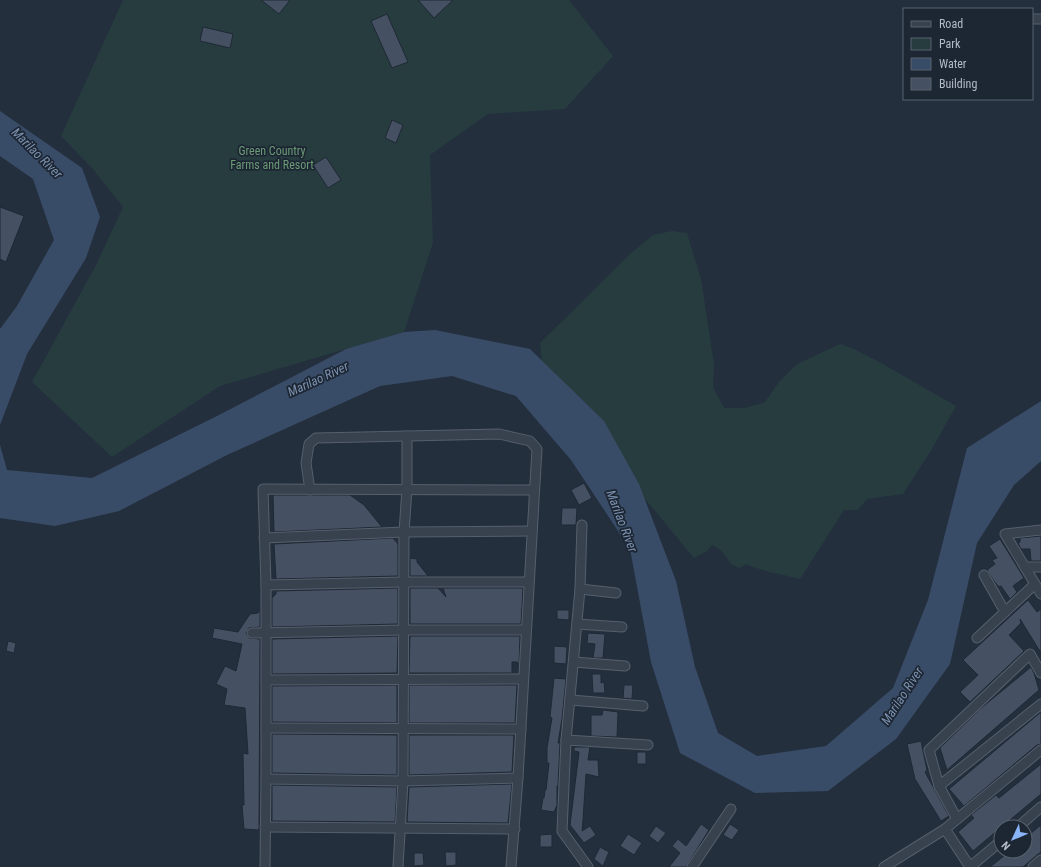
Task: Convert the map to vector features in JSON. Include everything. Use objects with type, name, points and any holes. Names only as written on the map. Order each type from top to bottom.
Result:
[{"type":"street","points":[[310,490],[306,463],[309,444],[316,438],[499,434],[530,441],[537,449],[518,778],[511,867]]},
{"type":"street","points":[[398,867],[404,781],[404,532],[407,489],[407,436]]},
{"type":"street","points":[[265,867],[266,585],[263,489],[534,490]]},
{"type":"street","points":[[582,525],[580,588],[571,700],[566,740],[562,831],[588,867]]},
{"type":"street","points":[[1041,530],[1005,534],[1041,594]]},
{"type":"street","points":[[264,538],[404,532],[532,531]]},
{"type":"street","points":[[1025,568],[1041,567]]},
{"type":"street","points":[[984,575],[1005,612]]},
{"type":"street","points":[[266,585],[404,582],[529,582]]},
{"type":"street","points":[[977,638],[1035,584]]},
{"type":"street","points":[[580,588],[616,593]]},
{"type":"street","points":[[577,624],[622,627]]},
{"type":"street","points":[[252,633],[404,630],[526,630]]},
{"type":"street","points":[[957,819],[939,786],[928,750],[1030,654],[1041,673]]},
{"type":"street","points":[[574,662],[625,666]]},
{"type":"street","points":[[266,680],[524,679]]},
{"type":"street","points":[[571,700],[643,706]]},
{"type":"street","points":[[939,786],[1041,704]]},
{"type":"street","points":[[266,728],[521,729]]},
{"type":"street","points":[[566,740],[648,745]]},
{"type":"street","points":[[884,867],[945,829],[1041,750]]},
{"type":"street","points":[[266,779],[404,781],[518,778]]},
{"type":"street","points":[[1027,819],[1041,807]]},
{"type":"street","points":[[692,867],[732,809]]},
{"type":"street","points":[[265,827],[514,829]]},
{"type":"street","points":[[945,829],[970,867],[993,848]]},
{"type":"street","points":[[1033,867],[1041,860]]},
{"type":"green space","name":"Green Country Farms and Resort","points":[[123,0],[569,0],[613,56],[565,109],[488,114],[430,155],[433,243],[404,332],[220,386],[112,457],[32,382],[96,265],[123,207],[92,168],[61,136]]},
{"type":"green space","points":[[672,231],[687,233],[701,279],[714,364],[713,387],[724,408],[745,408],[765,402],[779,382],[797,364],[840,344],[854,349],[883,364],[956,406],[932,449],[903,494],[867,499],[858,510],[844,510],[800,579],[766,571],[746,564],[740,568],[732,565],[721,550],[712,545],[707,551],[694,558],[543,373],[540,343],[630,254],[653,235]]},
{"type":"water","name":"Marilao River","points":[[0,111],[82,168],[100,217],[86,258],[27,354],[0,425],[0,329],[17,306],[54,240],[33,179],[0,156]]},
{"type":"water","name":"Marilao River","points":[[435,330],[530,349],[604,421],[639,484],[676,581],[695,667],[718,733],[757,756],[826,746],[893,688],[928,600],[967,448],[1041,401],[1041,461],[1014,485],[977,543],[950,664],[896,739],[828,791],[755,793],[680,753],[651,662],[630,549],[571,460],[516,396],[452,376],[380,386],[227,455],[119,511],[55,526],[0,518],[0,445],[7,470],[92,478],[219,415],[346,349],[404,332]]},
{"type":"building","points":[[261,0],[290,0],[279,14]]},
{"type":"building","points":[[418,0],[453,0],[434,18]]},
{"type":"building","points":[[387,14],[408,62],[392,68],[371,21]]},
{"type":"building","points":[[203,27],[233,34],[230,48],[200,41]]},
{"type":"building","points":[[392,120],[403,125],[396,143],[385,138]]},
{"type":"building","points":[[326,157],[341,180],[328,188],[313,165]]},
{"type":"building","points":[[0,207],[24,216],[6,262],[0,259]]},
{"type":"building","points":[[584,483],[592,498],[579,505],[571,490]]},
{"type":"building","points":[[273,495],[350,495],[364,505],[382,527],[274,532]]},
{"type":"building","points":[[562,508],[577,508],[576,525],[561,525]]},
{"type":"building","points":[[1041,536],[1041,561],[1031,561],[1030,549],[1021,549],[1018,543],[1020,542],[1020,538]]},
{"type":"building","points":[[393,538],[398,544],[398,576],[276,579],[274,544]]},
{"type":"building","points":[[1000,539],[1024,578],[1013,586],[1017,592],[1010,599],[1001,586],[999,587],[994,581],[987,570],[995,564],[992,560],[997,558],[989,546]]},
{"type":"building","points":[[410,558],[417,559],[417,562],[428,576],[410,576]]},
{"type":"building","points":[[398,588],[398,624],[272,627],[272,598],[276,594],[276,591]]},
{"type":"building","points":[[410,588],[438,588],[446,597],[443,588],[523,588],[521,624],[410,624]]},
{"type":"building","points":[[1028,600],[1037,612],[1041,609],[1041,653],[1020,619],[1021,623],[1009,635],[1024,651],[970,702],[960,692],[978,675],[963,660]]},
{"type":"building","points":[[260,609],[260,627],[249,628],[246,633],[249,638],[260,639],[259,830],[244,829],[242,805],[244,805],[243,753],[248,754],[245,708],[224,705],[227,689],[216,684],[225,666],[236,671],[242,644],[212,638],[214,628],[238,632],[250,614],[258,613]]},
{"type":"building","points":[[557,610],[569,610],[569,620],[557,619]]},
{"type":"building","points":[[588,633],[605,634],[603,658],[593,658],[595,644],[587,643]]},
{"type":"building","points":[[398,636],[397,673],[272,674],[272,639]]},
{"type":"building","points":[[410,636],[520,636],[519,664],[517,662],[512,662],[512,673],[409,673]]},
{"type":"building","points":[[8,641],[16,643],[14,653],[6,651]]},
{"type":"building","points":[[554,646],[567,647],[566,664],[554,663]]},
{"type":"building","points":[[1031,667],[1039,690],[947,770],[940,748],[980,709]]},
{"type":"building","points":[[592,674],[601,674],[601,683],[604,682],[605,693],[593,693]]},
{"type":"building","points":[[554,678],[566,679],[558,743],[560,743],[557,805],[554,812],[541,810],[546,790],[549,763],[547,763],[547,748],[552,718],[550,717]]},
{"type":"building","points":[[397,685],[397,723],[272,722],[272,686]]},
{"type":"building","points":[[409,685],[517,685],[515,723],[409,723]]},
{"type":"building","points":[[624,685],[633,685],[632,699],[623,698]]},
{"type":"building","points":[[603,710],[618,712],[617,737],[591,736],[591,715],[602,715]]},
{"type":"building","points":[[1041,712],[1041,744],[1037,745],[964,806],[949,789]]},
{"type":"building","points":[[272,734],[397,735],[397,775],[272,773]]},
{"type":"building","points":[[409,735],[514,735],[512,772],[409,775]]},
{"type":"building","points":[[921,741],[927,770],[925,772],[949,816],[941,821],[915,779],[907,744]]},
{"type":"building","points":[[574,747],[590,747],[588,760],[598,760],[599,777],[586,774],[582,831],[590,826],[596,835],[584,843],[570,825],[579,752],[574,751]]},
{"type":"building","points":[[637,752],[646,752],[646,764],[637,764]]},
{"type":"building","points":[[1041,764],[1041,794],[1011,819],[993,819],[993,834],[973,851],[958,832],[974,818],[971,815],[996,795],[999,798]]},
{"type":"building","points":[[512,784],[508,823],[407,822],[409,787]]},
{"type":"building","points":[[272,785],[397,787],[395,822],[272,821]]},
{"type":"building","points":[[701,824],[709,830],[686,867],[669,867],[680,853],[672,846],[678,839],[686,846]]},
{"type":"building","points":[[730,824],[739,830],[732,840],[723,835]]},
{"type":"building","points":[[1041,825],[1041,852],[1033,859],[1033,832]]},
{"type":"building","points":[[656,826],[666,833],[658,843],[649,836]]},
{"type":"building","points":[[552,834],[552,847],[540,847],[540,835]]},
{"type":"building","points":[[628,834],[642,843],[634,855],[620,846]]},
{"type":"building","points":[[600,847],[609,852],[603,866],[594,859]]},
{"type":"building","points":[[445,852],[456,852],[456,865],[446,866]]},
{"type":"building","points":[[414,853],[423,853],[424,865],[414,866]]},
{"type":"building","points":[[1000,859],[1033,859],[1023,867],[990,867]]}]
